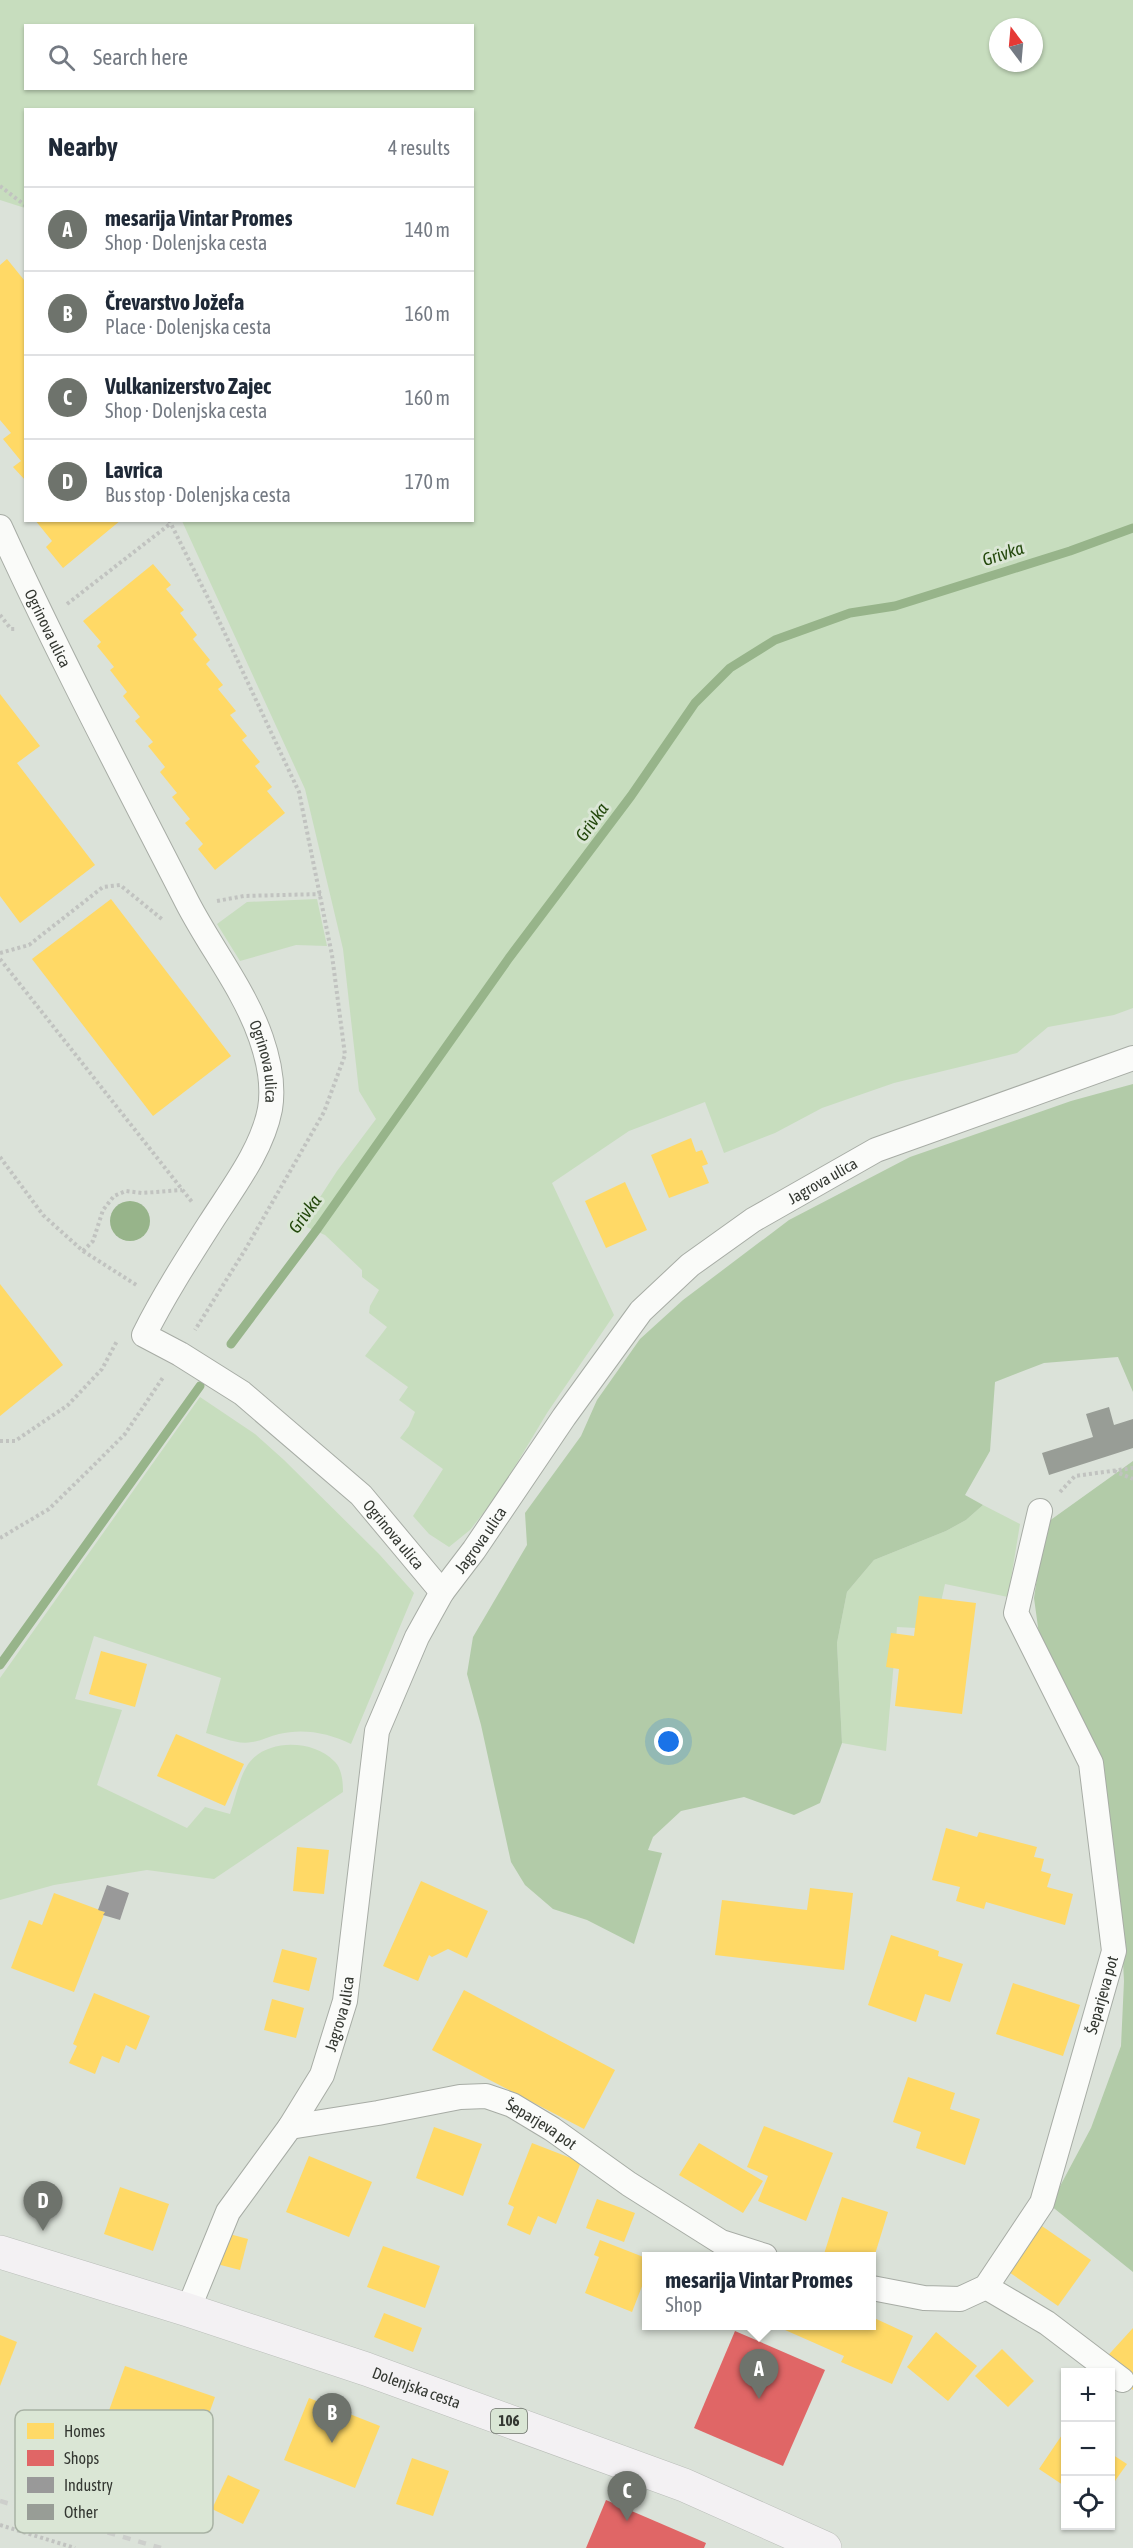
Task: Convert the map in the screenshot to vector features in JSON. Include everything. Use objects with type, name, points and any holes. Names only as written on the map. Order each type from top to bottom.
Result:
[{"type":"main road","name":"Dolenjska cesta","points":[[0,2252],[188,2310],[366,2369],[684,2485],[825,2548]]},
{"type":"street","name":"Ogrinova ulica","points":[[0,527],[43,621],[192,912],[239,993],[261,1037],[272,1080],[270,1109],[246,1167],[163,1297],[144,1335],[180,1354],[242,1393],[361,1496],[442,1592]]},
{"type":"street","name":"Jagrova ulica","points":[[188,2310],[228,2212],[290,2127],[322,2076],[345,2001],[377,1731],[417,1637],[442,1592],[474,1550],[564,1417],[641,1311],[690,1265],[753,1220],[876,1150],[1133,1058]]},
{"type":"street","name":"Šeparjeva pot","points":[[986,2287],[1042,2203],[1114,1951],[1091,1763],[1016,1613],[1040,1511]]},
{"type":"street","name":"Šeparjeva pot","points":[[290,2127],[460,2097],[486,2096],[512,2105],[552,2129],[629,2184],[721,2242],[752,2252]]},
{"type":"street","points":[[876,2289],[924,2298],[960,2299],[986,2287],[1047,2323],[1122,2380]]},
{"type":"path","points":[[0,186],[24,204]]},
{"type":"path","points":[[0,1538],[49,1509],[125,1434],[152,1391],[180,1354],[245,1250],[324,1112],[345,1055],[321,894],[307,825],[295,782],[213,608],[169,522],[43,621]]},
{"type":"path","points":[[0,953],[29,945],[103,887],[120,885],[166,923],[180,923],[192,912],[210,903],[244,896],[321,894]]},
{"type":"path","points":[[0,959],[182,1190],[214,1216]]},
{"type":"path","points":[[0,1158],[43,1215],[83,1251],[145,1290]]},
{"type":"path","points":[[83,1251],[93,1240],[103,1210],[114,1196],[126,1191],[142,1193],[182,1190]]},
{"type":"path","points":[[0,1441],[15,1441],[68,1405],[102,1369],[118,1340]]},
{"type":"path","points":[[1040,1511],[1075,1476],[1133,1468]]},
{"type":"path","points":[[1113,1471],[1133,1479]]},
{"type":"path","points":[[0,2525],[15,2530]]},
{"type":"path","points":[[26,2533],[75,2548]]},
{"type":"shaded area","points":[[0,0],[1133,0],[1133,1008],[1114,1015],[1048,1027],[1017,1053],[894,1083],[822,1108],[775,1133],[724,1153],[705,1102],[629,1131],[552,1183],[614,1315],[547,1413],[499,1493],[470,1530],[449,1547],[429,1534],[413,1516],[443,1469],[400,1438],[415,1412],[399,1400],[408,1387],[365,1356],[387,1327],[369,1313],[370,1306],[379,1290],[362,1277],[362,1270],[325,1235],[302,1225],[337,1171],[376,1119],[359,1091],[343,949],[305,789],[182,522],[474,522],[474,108],[24,108],[24,208],[0,200]]},
{"type":"shaded area","points":[[317,899],[327,946],[296,945],[240,961],[217,924],[247,902]]},
{"type":"shaded area","points":[[1133,1084],[1133,1392],[1118,1357],[1044,1363],[995,1382],[990,1451],[965,1495],[983,1505],[966,1520],[946,1531],[874,1560],[847,1592],[837,1643],[842,1743],[820,1803],[794,1815],[744,1797],[681,1811],[653,1837],[648,1850],[662,1853],[634,1944],[587,1920],[553,1909],[525,1885],[511,1862],[481,1725],[467,1674],[473,1637],[527,1545],[525,1513],[581,1436],[597,1400],[640,1339],[683,1300],[789,1220],[910,1157],[1071,1101]]},
{"type":"shaded area","points":[[130,1201],[144,1207],[150,1221],[144,1235],[130,1241],[116,1235],[110,1221],[116,1207]]},
{"type":"shaded area","points":[[200,1397],[255,1434],[284,1460],[379,1554],[414,1593],[351,1744],[325,1734],[297,1731],[246,1743],[206,1733],[221,1678],[94,1636],[75,1699],[122,1710],[97,1785],[187,1828],[205,1807],[230,1814],[247,1766],[265,1750],[289,1745],[314,1749],[334,1761],[340,1771],[343,1792],[214,1879],[147,1870],[54,1885],[0,1900],[0,1678]]},
{"type":"shaded area","points":[[1133,1461],[1133,2272],[1050,2205],[1091,2128],[1121,2046],[1124,1981],[1119,1886],[1106,1811],[1041,1649],[1034,1598],[1045,1524]]},
{"type":"shaded area","points":[[983,1505],[1020,1524],[1008,1597],[945,1584],[935,1629],[897,1627],[886,1751],[842,1743],[837,1643],[847,1592],[874,1560],[946,1531],[966,1520]]},
{"type":"building: Homes","points":[[7,259],[24,280],[24,479],[13,467],[21,461],[3,439],[11,433],[0,420],[0,265]]},
{"type":"building: Homes","points":[[37,522],[119,522],[63,568],[46,547],[52,541]]},
{"type":"building: Homes","points":[[153,564],[171,585],[166,589],[184,610],[180,613],[197,635],[193,639],[210,660],[206,664],[223,685],[218,689],[236,711],[230,715],[247,736],[242,740],[260,762],[255,766],[272,787],[267,791],[285,813],[215,870],[198,849],[203,844],[185,823],[190,819],[172,797],[177,793],[160,772],[165,767],[148,746],[153,742],[135,721],[140,717],[123,696],[127,692],[110,670],[114,667],[97,646],[101,642],[83,621]]},
{"type":"building: Homes","points":[[0,694],[40,746],[17,763],[95,865],[20,923],[0,896]]},
{"type":"building: Homes","points":[[111,899],[231,1056],[153,1116],[32,959]]},
{"type":"building: Homes","points":[[691,1138],[696,1152],[702,1150],[708,1164],[702,1166],[709,1183],[669,1198],[651,1155]]},
{"type":"building: Homes","points":[[625,1182],[647,1230],[606,1248],[585,1201]]},
{"type":"building: Homes","points":[[0,1284],[63,1365],[0,1416]]},
{"type":"building: Homes","points":[[919,1596],[976,1603],[962,1714],[895,1706],[899,1669],[886,1667],[891,1633],[914,1636]]},
{"type":"building: Homes","points":[[101,1651],[147,1664],[135,1707],[89,1694]]},
{"type":"building: Homes","points":[[176,1734],[244,1764],[225,1806],[157,1776]]},
{"type":"building: Homes","points":[[946,1828],[977,1837],[979,1832],[1037,1847],[1034,1857],[1044,1859],[1041,1871],[1051,1874],[1047,1887],[1073,1894],[1065,1925],[986,1902],[984,1909],[956,1901],[960,1887],[932,1880]]},
{"type":"building: Homes","points":[[297,1847],[329,1850],[324,1894],[293,1891]]},
{"type":"building: Homes","points":[[421,1881],[488,1911],[467,1958],[448,1949],[432,1957],[429,1955],[418,1981],[383,1966]]},
{"type":"building: Homes","points":[[810,1888],[853,1893],[844,1970],[715,1955],[722,1900],[807,1910]]},
{"type":"building: Homes","points":[[54,1893],[105,1912],[74,1992],[11,1968],[29,1920],[42,1925]]},
{"type":"building: Homes","points":[[891,1935],[939,1951],[938,1956],[963,1964],[950,2002],[925,1994],[916,2022],[868,2005]]},
{"type":"building: Homes","points":[[282,1949],[317,1958],[309,1991],[273,1982]]},
{"type":"building: Homes","points":[[1013,1983],[1080,2005],[1063,2056],[996,2034]]},
{"type":"building: Homes","points":[[464,1990],[615,2070],[584,2129],[432,2050]]},
{"type":"building: Homes","points":[[94,1993],[150,2016],[136,2050],[126,2045],[119,2063],[102,2056],[95,2074],[69,2063],[77,2046],[73,2044]]},
{"type":"building: Homes","points":[[272,1999],[304,2008],[296,2038],[264,2030]]},
{"type":"building: Homes","points":[[908,2077],[955,2093],[950,2109],[980,2119],[965,2165],[916,2148],[921,2132],[893,2122]]},
{"type":"building: Homes","points":[[764,2126],[833,2153],[806,2221],[758,2201],[768,2176],[747,2167]]},
{"type":"building: Homes","points":[[434,2127],[482,2144],[463,2196],[416,2178]]},
{"type":"building: Homes","points":[[532,2143],[581,2162],[556,2224],[538,2216],[530,2235],[507,2225],[514,2207],[508,2204]]},
{"type":"building: Homes","points":[[699,2143],[763,2181],[743,2213],[679,2175]]},
{"type":"building: Homes","points":[[309,2156],[372,2182],[349,2237],[286,2212]]},
{"type":"building: Homes","points":[[120,2187],[169,2204],[153,2251],[104,2234]]},
{"type":"building: Homes","points":[[842,2197],[888,2212],[876,2252],[825,2252]]},
{"type":"building: Homes","points":[[597,2199],[635,2213],[624,2242],[586,2228]]},
{"type":"building: Homes","points":[[1039,2224],[1091,2260],[1058,2306],[1006,2270]]},
{"type":"building: Homes","points":[[222,2232],[248,2239],[240,2270],[213,2263]]},
{"type":"building: Homes","points":[[600,2240],[642,2256],[642,2286],[632,2312],[585,2293],[599,2257],[594,2255]]},
{"type":"building: Homes","points":[[383,2246],[440,2266],[425,2308],[367,2287]]},
{"type":"building: Homes","points":[[384,2313],[422,2328],[413,2352],[374,2337]]},
{"type":"building: Homes","points":[[876,2319],[913,2336],[892,2384],[841,2362],[844,2356],[785,2330],[876,2330]]},
{"type":"building: Homes","points":[[1133,2328],[1133,2390],[1115,2374],[1115,2368],[1109,2368],[1102,2362]]},
{"type":"building: Homes","points":[[936,2332],[977,2366],[948,2401],[907,2367]]},
{"type":"building: Homes","points":[[0,2335],[17,2342],[0,2386]]},
{"type":"building: Homes","points":[[1002,2349],[1034,2381],[1008,2407],[975,2376]]},
{"type":"building: Homes","points":[[125,2366],[215,2397],[210,2410],[109,2410]]},
{"type":"building: Homes","points":[[309,2398],[380,2426],[355,2488],[284,2460]]},
{"type":"building: Homes","points":[[1061,2436],[1061,2484],[1039,2469]]},
{"type":"building: Homes","points":[[1115,2456],[1127,2464],[1115,2481]]},
{"type":"building: Homes","points":[[412,2458],[449,2471],[433,2516],[396,2504]]},
{"type":"building: Homes","points":[[228,2475],[260,2490],[243,2524],[213,2509]]},
{"type":"building: Shops","points":[[735,2331],[825,2370],[783,2466],[694,2428]]},
{"type":"building: Shops","points":[[606,2500],[706,2543],[704,2548],[586,2548]]},
{"type":"building: Industry","points":[[107,1885],[129,1893],[120,1920],[103,1915],[105,1912],[98,1910]]},
{"type":"building: Other","points":[[1109,1407],[1114,1425],[1133,1419],[1133,1448],[1049,1475],[1042,1453],[1093,1437],[1086,1414]]},
{"type":"waterway","name":"Grivka","points":[[231,1344],[318,1228],[509,958],[631,796],[695,703],[730,668],[775,640],[850,613],[895,606],[1070,551],[1133,528]]},
{"type":"waterway","name":"Grivka","points":[[0,1665],[200,1386]]},
{"type":"railway","points":[[0,2501],[15,2505]]},
{"type":"railway","points":[[110,2533],[161,2548]]},
{"type":"place","name":"Lavrica","points":[[43,2231]]},
{"type":"place","name":"mesarija Vintar Promes","points":[[759,2399]]},
{"type":"place","name":"Črevarstvo Jožefa","points":[[332,2443]]},
{"type":"place","name":"Vulkanizerstvo Zajec","points":[[627,2521]]}]
